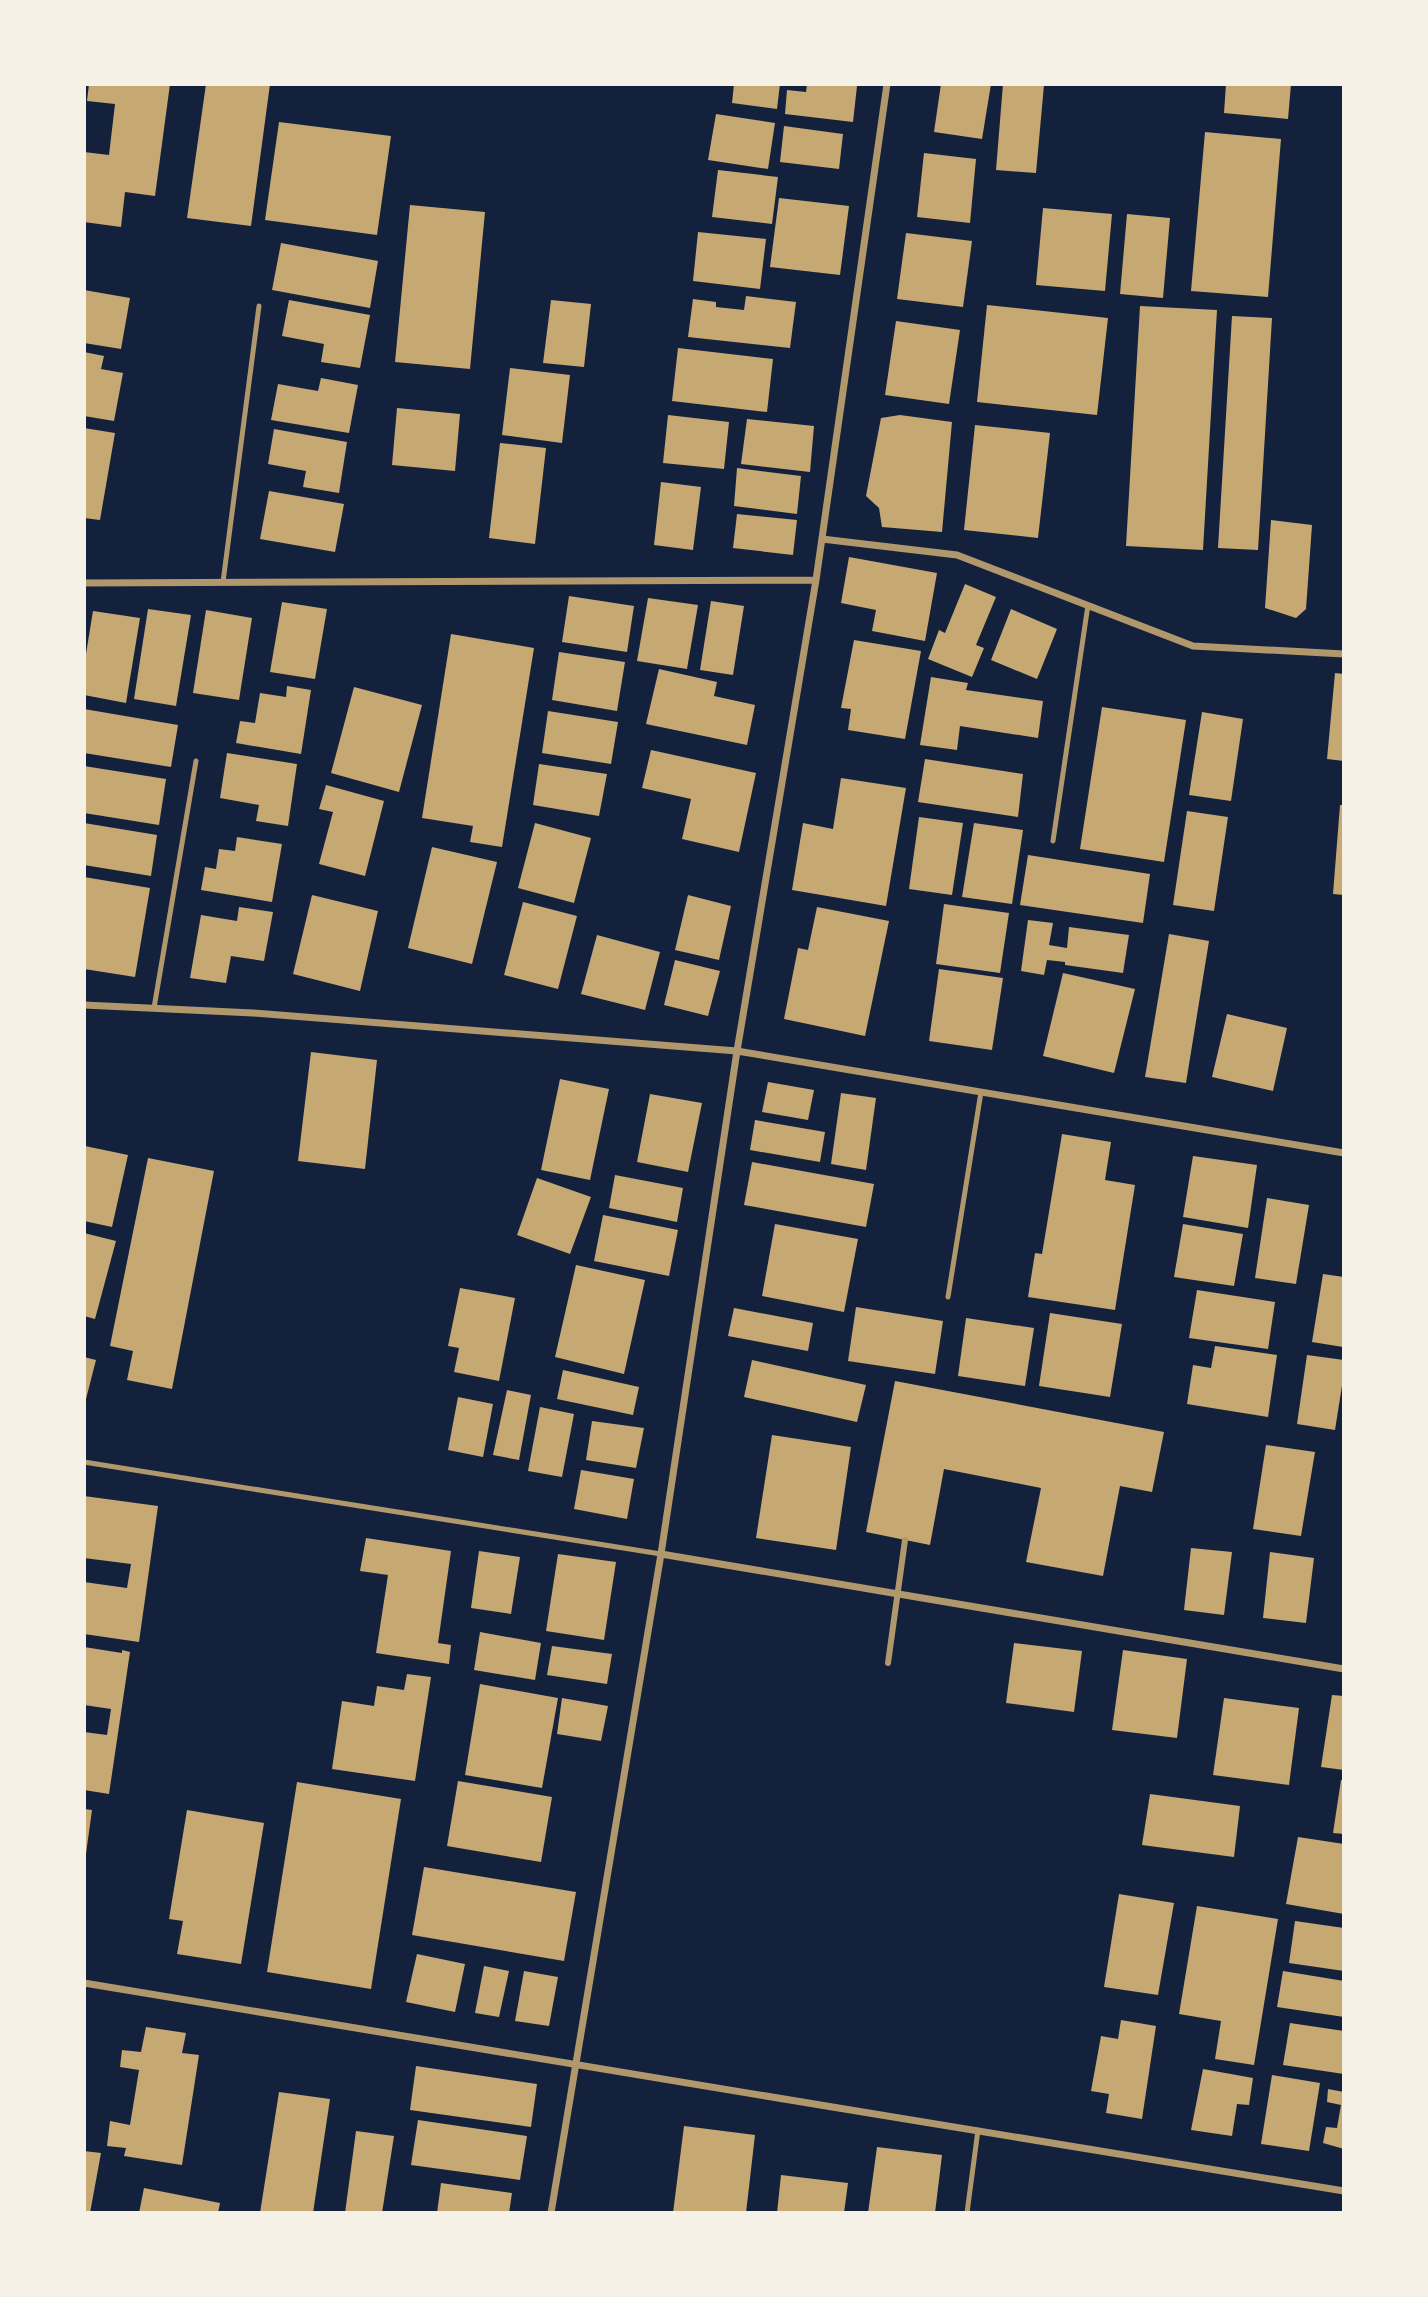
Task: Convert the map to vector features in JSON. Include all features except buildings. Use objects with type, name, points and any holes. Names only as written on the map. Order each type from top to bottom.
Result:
[{"type":"street","points":[[551,2213],[661,1554],[737,1051],[816,580],[887,84]]},
{"type":"street","points":[[822,539],[957,555],[1193,646],[1344,654]]},
{"type":"street","points":[[84,583],[816,580]]},
{"type":"street","points":[[84,1004],[253,1013],[737,1051],[1344,1153]]},
{"type":"street","points":[[888,1663],[905,1540]]},
{"type":"street","points":[[661,1554],[1344,1668]]},
{"type":"street","points":[[84,1983],[576,2067],[1344,2191]]},
{"type":"lane","points":[[223,582],[259,306]]},
{"type":"lane","points":[[1053,841],[1088,605]]},
{"type":"lane","points":[[154,1008],[195,761]]},
{"type":"lane","points":[[948,1297],[981,1092]]},
{"type":"lane","points":[[84,1462],[661,1554]]},
{"type":"lane","points":[[967,2213],[978,2130]]}]
